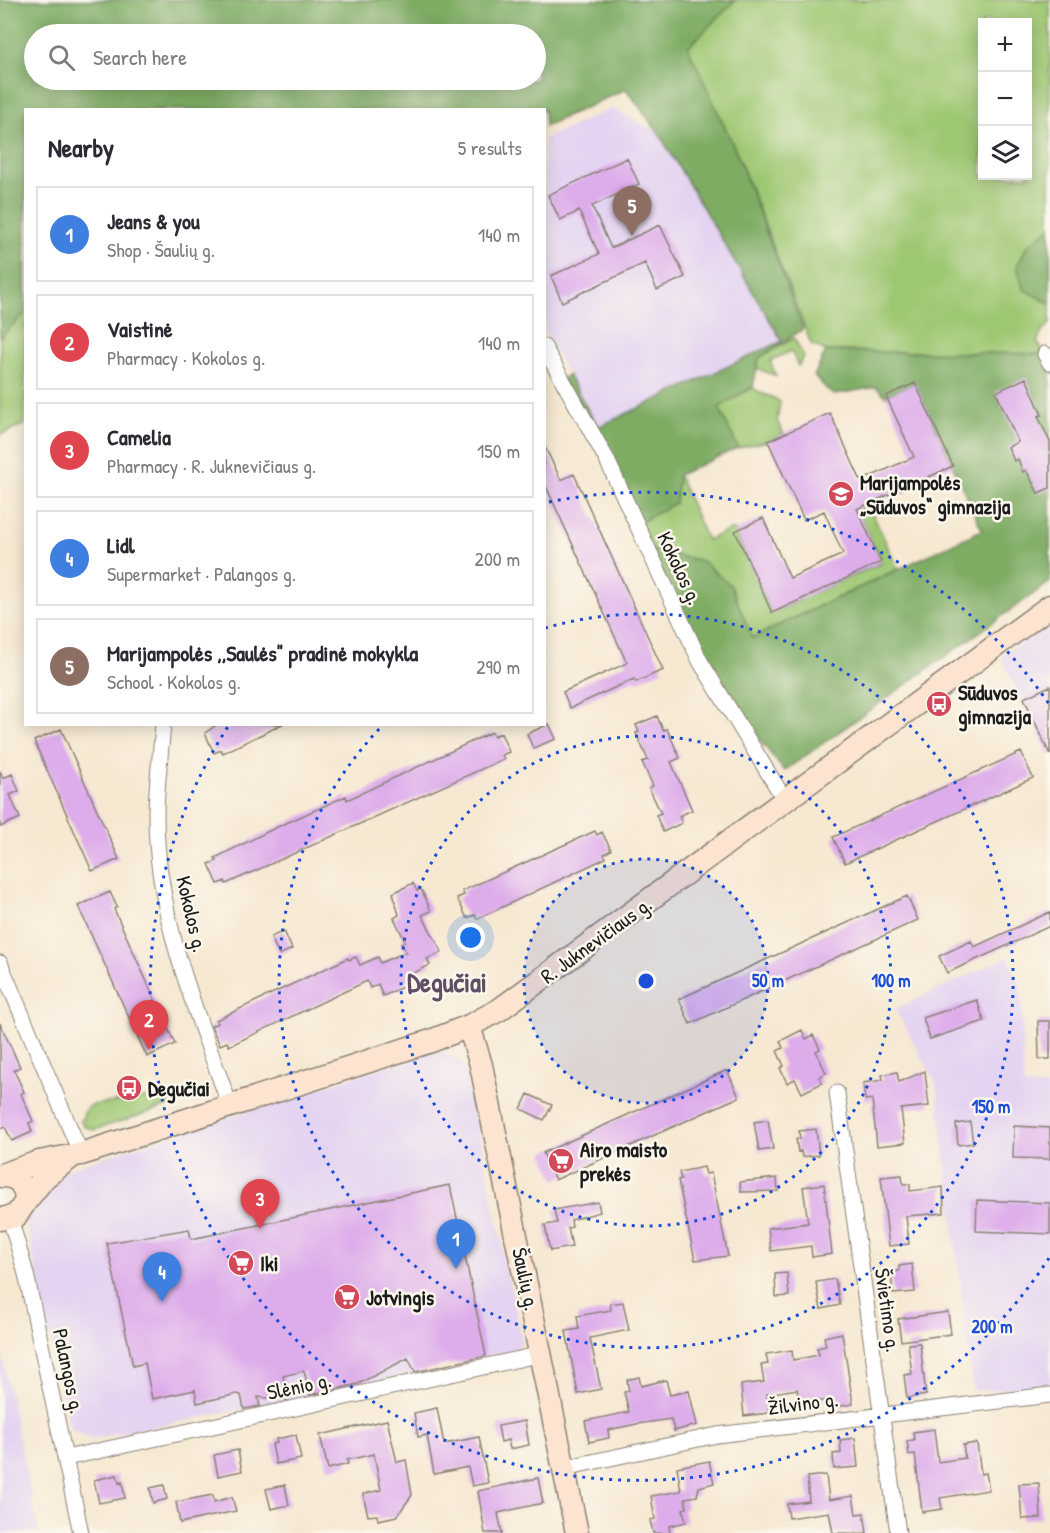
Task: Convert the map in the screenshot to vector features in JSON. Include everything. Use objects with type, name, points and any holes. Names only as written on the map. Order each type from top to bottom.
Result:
[{"type":"street","name":"Kokolos g.","points":[[546,351],[606,458],[700,661],[786,802]]},
{"type":"street","name":"R. Juknevičiaus g.","points":[[1,1176],[39,1162],[76,1155],[230,1106],[469,1026],[499,1010],[786,802],[1050,606]]},
{"type":"street","name":"Kokolos g.","points":[[163,726],[156,816],[162,884],[194,1009],[230,1106]]},
{"type":"street","points":[[0,963],[76,1155]]},
{"type":"street","name":"Šaulių g.","points":[[469,1026],[481,1065],[577,1533]]},
{"type":"street","name":"Švietimo g.","points":[[837,1093],[898,1533]]},
{"type":"street","name":"R. Juknevičiaus g.","points":[[5,1219],[21,1212],[26,1201],[45,1177],[76,1155]]},
{"type":"street","points":[[1,1176],[17,1179],[26,1192],[26,1201]]},
{"type":"street","name":"Palangos g.","points":[[5,1219],[26,1274],[81,1533]]},
{"type":"street","name":"Slėnio g.","points":[[66,1458],[542,1354]]},
{"type":"street","name":"Žilvino g.","points":[[564,1468],[717,1435],[1050,1395]]},
{"type":"shaded area","points":[[612,108],[658,132],[782,341],[598,428],[546,335],[546,138]]},
{"type":"shaded area","points":[[1050,620],[1050,754],[1049,755],[1001,657]]},
{"type":"shaded area","points":[[1008,957],[1021,987],[1024,1086],[1050,1086],[1050,1385],[973,1391],[936,1083],[895,1009]]},
{"type":"shaded area","points":[[440,1049],[460,1061],[467,1073],[522,1342],[516,1350],[260,1406],[91,1439],[70,1429],[26,1223],[27,1209],[67,1169]]},
{"type":"shaded area","points":[[0,1345],[25,1468],[39,1533],[0,1533]]},
{"type":"green space","points":[[0,0],[1050,0],[1050,324],[1043,330],[1037,342],[1045,354],[826,351],[811,344],[736,151],[687,47],[546,125],[546,108],[24,108],[24,424],[0,435]]},
{"type":"green space","points":[[0,0],[736,0],[688,47],[736,151],[803,329],[759,358],[753,387],[719,407],[738,448],[678,475],[675,503],[637,524],[562,379],[568,375],[598,427],[782,341],[658,132],[626,89],[546,126],[546,108],[24,108],[24,314],[0,338]]},
{"type":"green space","points":[[1050,228],[1050,304],[1023,289],[1017,266],[1027,246]]},
{"type":"green space","points":[[794,338],[804,357],[798,366],[791,351],[770,361],[776,376],[756,368],[759,358]]},
{"type":"green space","points":[[826,351],[1045,354],[1050,363],[1050,582],[784,771],[705,670],[648,549],[702,561],[731,586],[752,638],[982,530],[915,383],[886,396],[876,387],[833,395],[814,376]]},
{"type":"green space","points":[[753,387],[780,402],[777,421],[784,434],[768,441],[738,448],[718,407]]},
{"type":"green space","points":[[678,475],[707,540],[732,529],[735,531],[772,613],[800,600],[797,592],[814,593],[881,563],[857,509],[868,504],[898,569],[752,638],[731,586],[648,549],[637,524],[674,503]]},
{"type":"green space","points":[[184,1093],[192,1095],[193,1098],[94,1130],[84,1126],[81,1121],[86,1109],[92,1105]]},
{"type":"building","points":[[627,158],[639,184],[592,206],[611,248],[660,225],[685,277],[657,290],[645,263],[562,302],[551,276],[599,254],[579,211],[560,220],[548,195]]},
{"type":"building","points":[[1026,378],[1042,415],[1038,416],[1050,442],[1050,488],[1038,493],[1026,470],[1023,472],[1018,459],[1014,461],[1008,447],[1018,442],[996,392]]},
{"type":"building","name":"Marijampolės „Sūduvos“ gimnazija","points":[[915,383],[953,466],[857,509],[881,562],[772,613],[735,531],[763,518],[790,578],[843,554],[824,511],[804,520],[768,441],[830,413],[861,481],[914,457],[886,396]]},
{"type":"building","points":[[546,449],[561,480],[574,474],[663,670],[636,682],[634,679],[570,708],[563,692],[627,663],[546,486]]},
{"type":"building","points":[[1050,686],[1050,755],[1024,698]]},
{"type":"building","points":[[657,716],[663,730],[667,729],[680,758],[671,762],[692,810],[679,816],[682,823],[663,832],[656,815],[661,813],[649,788],[653,786],[642,762],[648,760],[636,733],[639,732],[636,725]]},
{"type":"building","points":[[549,724],[556,739],[533,748],[527,734]]},
{"type":"building","points":[[215,726],[279,726],[223,753],[221,750],[214,753],[205,733]]},
{"type":"building","points":[[61,729],[119,859],[92,871],[34,741]]},
{"type":"building","points":[[492,732],[494,736],[501,733],[509,752],[502,755],[504,759],[226,884],[225,881],[218,884],[209,864],[217,861],[215,858],[273,829],[346,796],[347,800]]},
{"type":"building","points":[[1021,752],[1033,778],[845,863],[833,837]]},
{"type":"building","points":[[0,771],[3,778],[12,774],[19,791],[10,795],[20,818],[0,827]]},
{"type":"building","points":[[595,831],[597,835],[602,832],[611,850],[604,854],[606,858],[477,919],[475,915],[467,918],[457,898],[464,895],[462,891]]},
{"type":"building","points":[[413,883],[417,891],[421,889],[431,911],[422,915],[442,952],[427,959],[430,965],[409,975],[411,979],[403,982],[405,986],[383,996],[378,984],[370,988],[367,981],[229,1046],[227,1042],[220,1045],[211,1026],[218,1023],[216,1020],[348,958],[349,960],[356,957],[360,965],[378,957],[380,963],[406,952],[401,943],[405,941],[394,918],[399,915],[393,893]]},
{"type":"building","points":[[110,892],[117,907],[114,909],[175,1044],[147,1057],[78,906]]},
{"type":"building","points":[[907,896],[918,920],[690,1024],[679,999]]},
{"type":"building","points":[[1050,912],[1050,926],[947,973],[939,956],[971,941],[974,947]]},
{"type":"building","points":[[284,931],[292,949],[279,955],[271,937]]},
{"type":"building","points":[[977,1000],[984,1021],[930,1039],[923,1018]]},
{"type":"building","points":[[1038,1021],[1050,1021],[1050,1059],[1039,1059]]},
{"type":"building","points":[[0,1023],[20,1067],[14,1070],[24,1092],[21,1094],[33,1121],[29,1123],[32,1132],[12,1141],[5,1127],[0,1129]]},
{"type":"building","points":[[802,1030],[806,1039],[813,1035],[820,1049],[816,1051],[826,1073],[819,1077],[822,1083],[802,1093],[795,1079],[787,1083],[780,1068],[784,1066],[777,1051],[783,1048],[780,1041]]},
{"type":"building","points":[[727,1070],[739,1097],[555,1180],[543,1153]]},
{"type":"building","points":[[925,1071],[929,1106],[901,1109],[905,1143],[877,1146],[872,1099],[865,1100],[863,1083],[883,1080],[882,1075],[897,1072],[899,1082]]},
{"type":"building","points":[[528,1094],[552,1105],[544,1120],[521,1109]]},
{"type":"building","points":[[768,1120],[773,1149],[759,1151],[754,1122]]},
{"type":"building","points":[[970,1122],[973,1143],[958,1145],[956,1124]]},
{"type":"building","points":[[1014,1126],[1050,1128],[1050,1159],[1013,1158]]},
{"type":"building","points":[[816,1129],[819,1155],[802,1157],[801,1151],[798,1152],[796,1139],[800,1139],[799,1131]]},
{"type":"building","points":[[704,1167],[706,1174],[711,1173],[728,1256],[695,1260],[678,1180],[681,1179],[679,1172]]},
{"type":"building","points":[[902,1175],[903,1184],[910,1184],[910,1191],[943,1187],[944,1213],[906,1216],[909,1244],[889,1246],[881,1177]]},
{"type":"building","points":[[777,1178],[778,1191],[741,1192],[740,1182]]},
{"type":"building","points":[[824,1184],[832,1254],[812,1257],[811,1246],[771,1251],[768,1228],[808,1223],[803,1187]]},
{"type":"building","name":"Jotvingis","points":[[450,1185],[486,1356],[415,1372],[408,1358],[358,1384],[310,1395],[304,1371],[283,1376],[288,1400],[258,1397],[260,1406],[244,1409],[241,1395],[237,1394],[197,1403],[195,1390],[152,1399],[145,1363],[133,1366],[107,1243],[189,1229],[191,1239]]},
{"type":"building","points":[[977,1200],[1050,1203],[1050,1234],[976,1231]]},
{"type":"building","points":[[598,1202],[600,1212],[571,1220],[572,1227],[568,1228],[572,1247],[550,1251],[545,1225],[557,1223],[554,1210]]},
{"type":"building","points":[[912,1264],[915,1292],[893,1294],[891,1272],[899,1271],[899,1266]]},
{"type":"building","points":[[787,1273],[789,1296],[776,1297],[775,1274]]},
{"type":"building","points":[[835,1279],[840,1305],[821,1309],[816,1282]]},
{"type":"building","points":[[623,1302],[629,1330],[590,1338],[601,1389],[578,1394],[566,1331],[579,1329],[577,1316],[611,1310],[610,1304]]},
{"type":"building","points":[[948,1312],[951,1334],[901,1341],[898,1319]]},
{"type":"building","points":[[842,1333],[853,1404],[830,1408],[828,1400],[800,1404],[797,1389],[767,1394],[769,1413],[744,1416],[741,1385],[764,1382],[761,1365],[768,1364],[766,1354],[792,1350],[793,1360],[819,1355],[817,1348],[826,1346],[824,1337]]},
{"type":"building","points":[[920,1343],[926,1395],[907,1398],[904,1375],[912,1374],[908,1344]]},
{"type":"building","points":[[639,1377],[641,1386],[666,1380],[670,1395],[689,1391],[697,1425],[674,1431],[671,1419],[637,1424],[608,1430],[609,1438],[589,1442],[585,1421],[629,1412],[624,1392],[629,1391],[627,1380]]},
{"type":"building","points":[[437,1408],[444,1444],[479,1437],[488,1483],[472,1486],[468,1467],[434,1474],[427,1435],[418,1437],[414,1413]]},
{"type":"building","points":[[387,1420],[397,1462],[406,1460],[412,1495],[397,1516],[378,1520],[377,1515],[368,1516],[363,1494],[381,1490],[374,1454],[347,1460],[348,1464],[328,1469],[320,1435]]},
{"type":"building","points":[[525,1421],[529,1445],[510,1449],[508,1440],[501,1442],[498,1426]]},
{"type":"building","points":[[934,1429],[938,1462],[965,1458],[963,1445],[977,1443],[981,1474],[986,1473],[989,1490],[940,1498],[942,1509],[922,1512],[915,1454],[909,1455],[907,1441],[914,1440],[913,1432]]},
{"type":"building","points":[[296,1435],[301,1459],[276,1464],[272,1444],[277,1443],[276,1439]]},
{"type":"building","points":[[855,1438],[858,1467],[834,1469],[833,1454],[841,1453],[840,1440]]},
{"type":"building","points":[[238,1450],[242,1471],[218,1476],[214,1455]]},
{"type":"building","points":[[709,1461],[714,1483],[699,1487],[697,1496],[685,1498],[687,1508],[683,1509],[686,1522],[669,1526],[670,1533],[653,1533],[650,1520],[655,1519],[651,1496],[681,1491],[677,1467]]},
{"type":"building","points":[[117,1475],[119,1483],[122,1482],[125,1498],[99,1503],[94,1480]]},
{"type":"building","points":[[826,1475],[829,1500],[853,1496],[856,1514],[864,1513],[867,1533],[833,1533],[829,1512],[789,1518],[787,1504],[809,1501],[807,1477]]},
{"type":"building","points":[[538,1478],[543,1503],[498,1513],[502,1533],[485,1533],[478,1491]]},
{"type":"building","points":[[1039,1483],[1041,1518],[1022,1519],[1019,1484]]},
{"type":"building","points":[[164,1485],[167,1499],[153,1503],[150,1488]]},
{"type":"building","points":[[285,1485],[289,1505],[271,1509],[266,1489]]},
{"type":"building","points":[[213,1495],[214,1502],[232,1497],[236,1511],[180,1523],[176,1502]]},
{"type":"place","name":"Marijampolės ,,Saulės\" pradinė mokykla","points":[[632,236]]},
{"type":"place","name":"Marijampolės „Sūduvos“ gimnazija","points":[[841,494]]},
{"type":"place","name":"Sūduvos gimnazija","points":[[939,704]]},
{"type":"place","name":"Vaistinė","points":[[149,1050]]},
{"type":"place","name":"Degučiai","points":[[129,1088]]},
{"type":"place","name":"Airo maisto prekės","points":[[561,1161]]},
{"type":"place","name":"Camelia","points":[[260,1229]]},
{"type":"place","name":"Iki","points":[[241,1263]]},
{"type":"place","name":"Jeans & you","points":[[456,1269]]},
{"type":"place","name":"Jotvingis","points":[[347,1297]]},
{"type":"place","name":"Lidl","points":[[162,1302]]},
{"type":"district","name":"Degučiai","points":[[447,982]]}]
